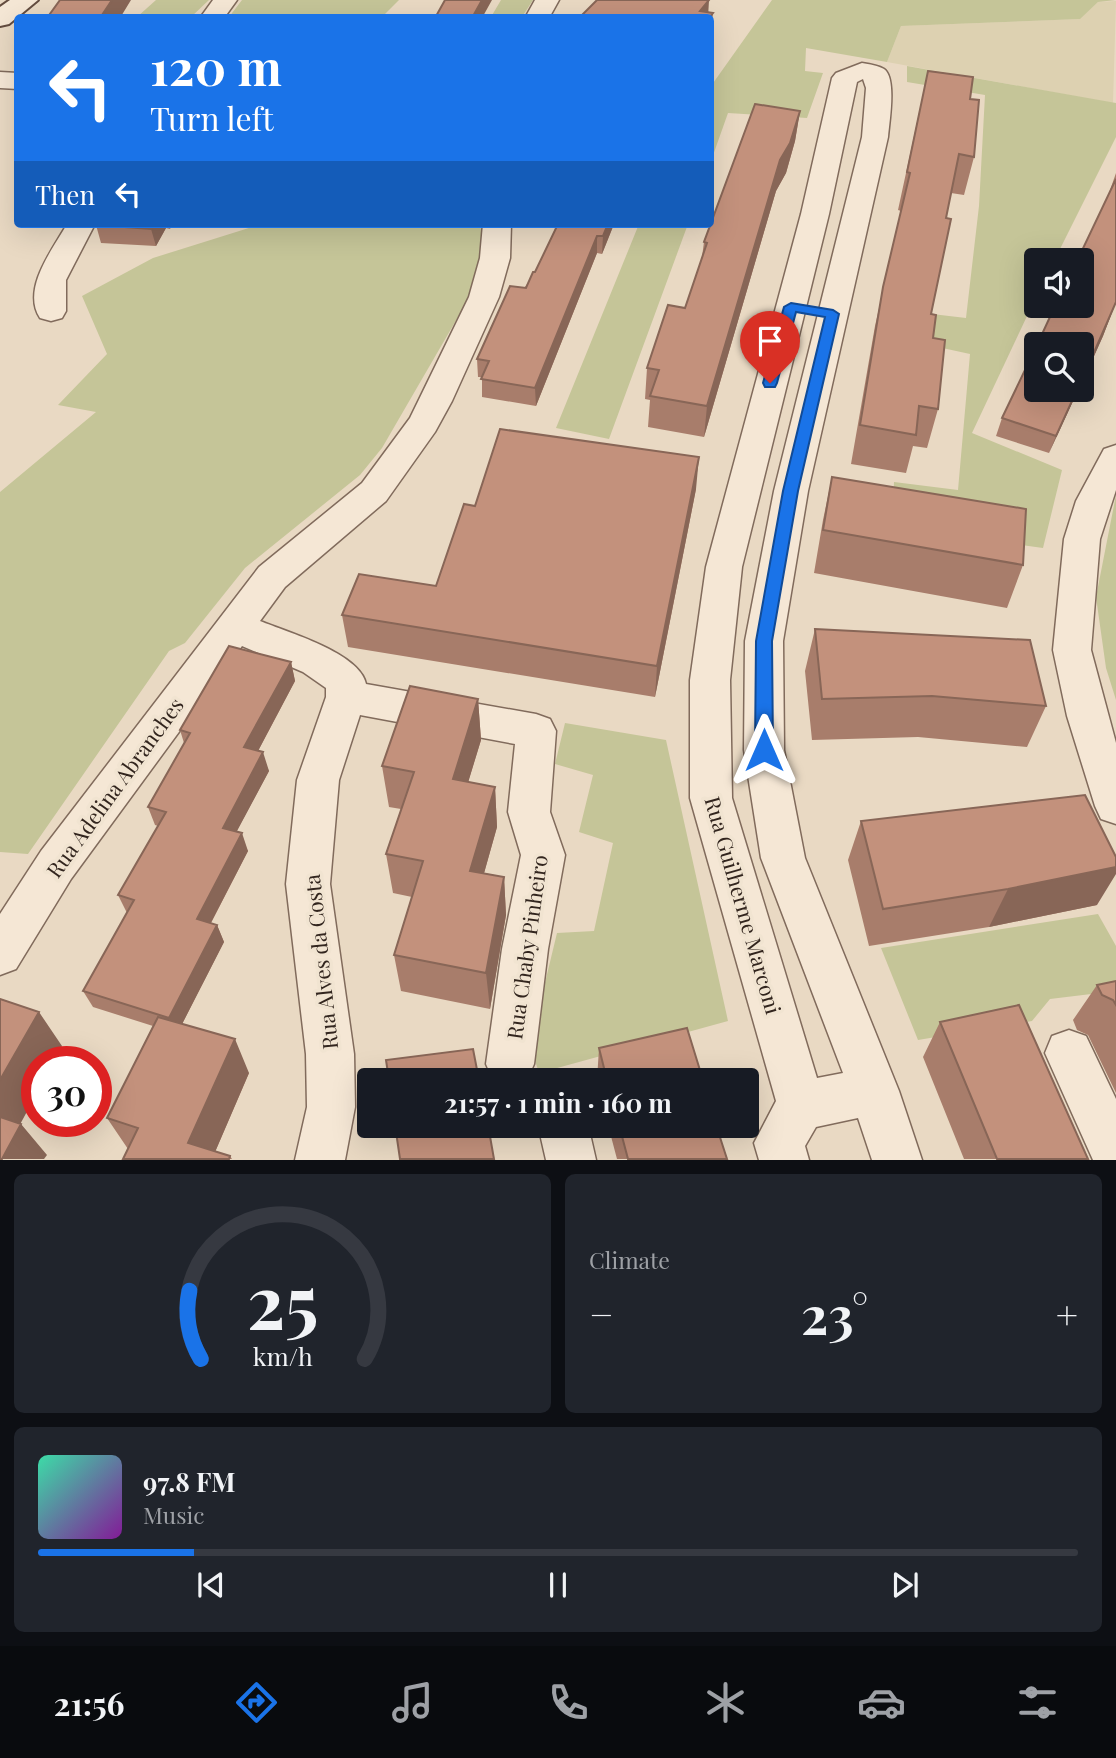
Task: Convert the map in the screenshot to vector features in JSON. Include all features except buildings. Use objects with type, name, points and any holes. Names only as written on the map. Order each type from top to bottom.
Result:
[{"type":"main road","points":[[0,19],[26,0]]},
{"type":"street","name":"Rua Guilherme Marconi","points":[[801,1105],[711,798],[710,680],[724,567],[816,214],[845,78],[862,70],[877,75],[879,88],[875,137],[791,491],[764,641],[764,750],[783,858],[875,1091],[897,1160]]},
{"type":"street","points":[[51,311],[51,280],[79,228]]},
{"type":"street","name":"Rua Adelina Abranches","points":[[0,954],[56,865],[191,681],[236,627],[272,577],[374,492],[423,424],[484,297],[495,258],[497,228]]},
{"type":"street","points":[[791,307],[833,314]]},
{"type":"street","points":[[1116,457],[1093,501],[1082,539],[1072,650],[1087,716],[1116,806]]},
{"type":"street","points":[[236,627],[317,661],[346,681],[346,697]]},
{"type":"street","name":"Rua Chaby Pinheiro","points":[[346,697],[536,731],[529,812],[543,855],[525,949],[510,1064]]},
{"type":"street","name":"Rua Alves da Costa","points":[[320,1160],[331,1107],[330,1054],[308,884],[318,780],[346,697]]},
{"type":"street","points":[[1069,1053],[1116,1153]]},
{"type":"street","points":[[784,1160],[779,1143],[801,1105],[875,1091]]},
{"type":"street","points":[[566,1138],[571,1160]]},
{"type":"shaded area","points":[[1116,1],[1113,103],[887,62],[901,26],[1079,19],[1098,2]]},
{"type":"green space","points":[[156,0],[209,0],[194,14],[140,14]]},
{"type":"green space","points":[[242,0],[399,0],[385,14],[231,14]]},
{"type":"green space","points":[[501,0],[533,0],[524,14],[493,14]]},
{"type":"green space","points":[[772,0],[1116,0],[1098,2],[1080,19],[901,26],[887,62],[806,48],[805,71],[823,73],[807,118],[728,113],[714,153],[714,82]]},
{"type":"green space","points":[[907,66],[1116,103],[1116,137],[1060,248],[1024,248],[1024,318],[1026,318],[972,433],[1062,470],[1043,548],[892,527],[894,482],[958,490],[970,354],[924,344],[932,314],[966,318],[979,206],[985,95],[907,82]]},
{"type":"green space","points":[[249,228],[481,228],[487,267],[382,448],[360,475],[245,568],[185,643],[169,651],[28,854],[0,852],[0,492],[96,412],[58,405],[107,354],[82,296],[153,258]]},
{"type":"green space","points":[[637,228],[687,228],[609,439],[556,428]]},
{"type":"green space","points":[[1116,495],[1116,700],[1106,668],[1096,597]]},
{"type":"green space","points":[[565,723],[666,740],[728,1021],[557,1068],[537,1068],[530,1045],[557,933],[594,931],[613,843],[579,832],[593,775],[555,764]]},
{"type":"green space","points":[[1098,914],[1116,946],[1116,991],[1050,999],[1032,1021],[918,1040],[881,948]]},
{"type":"route","points":[[764,750],[764,641],[791,491],[833,314],[791,307],[770,383]]}]
